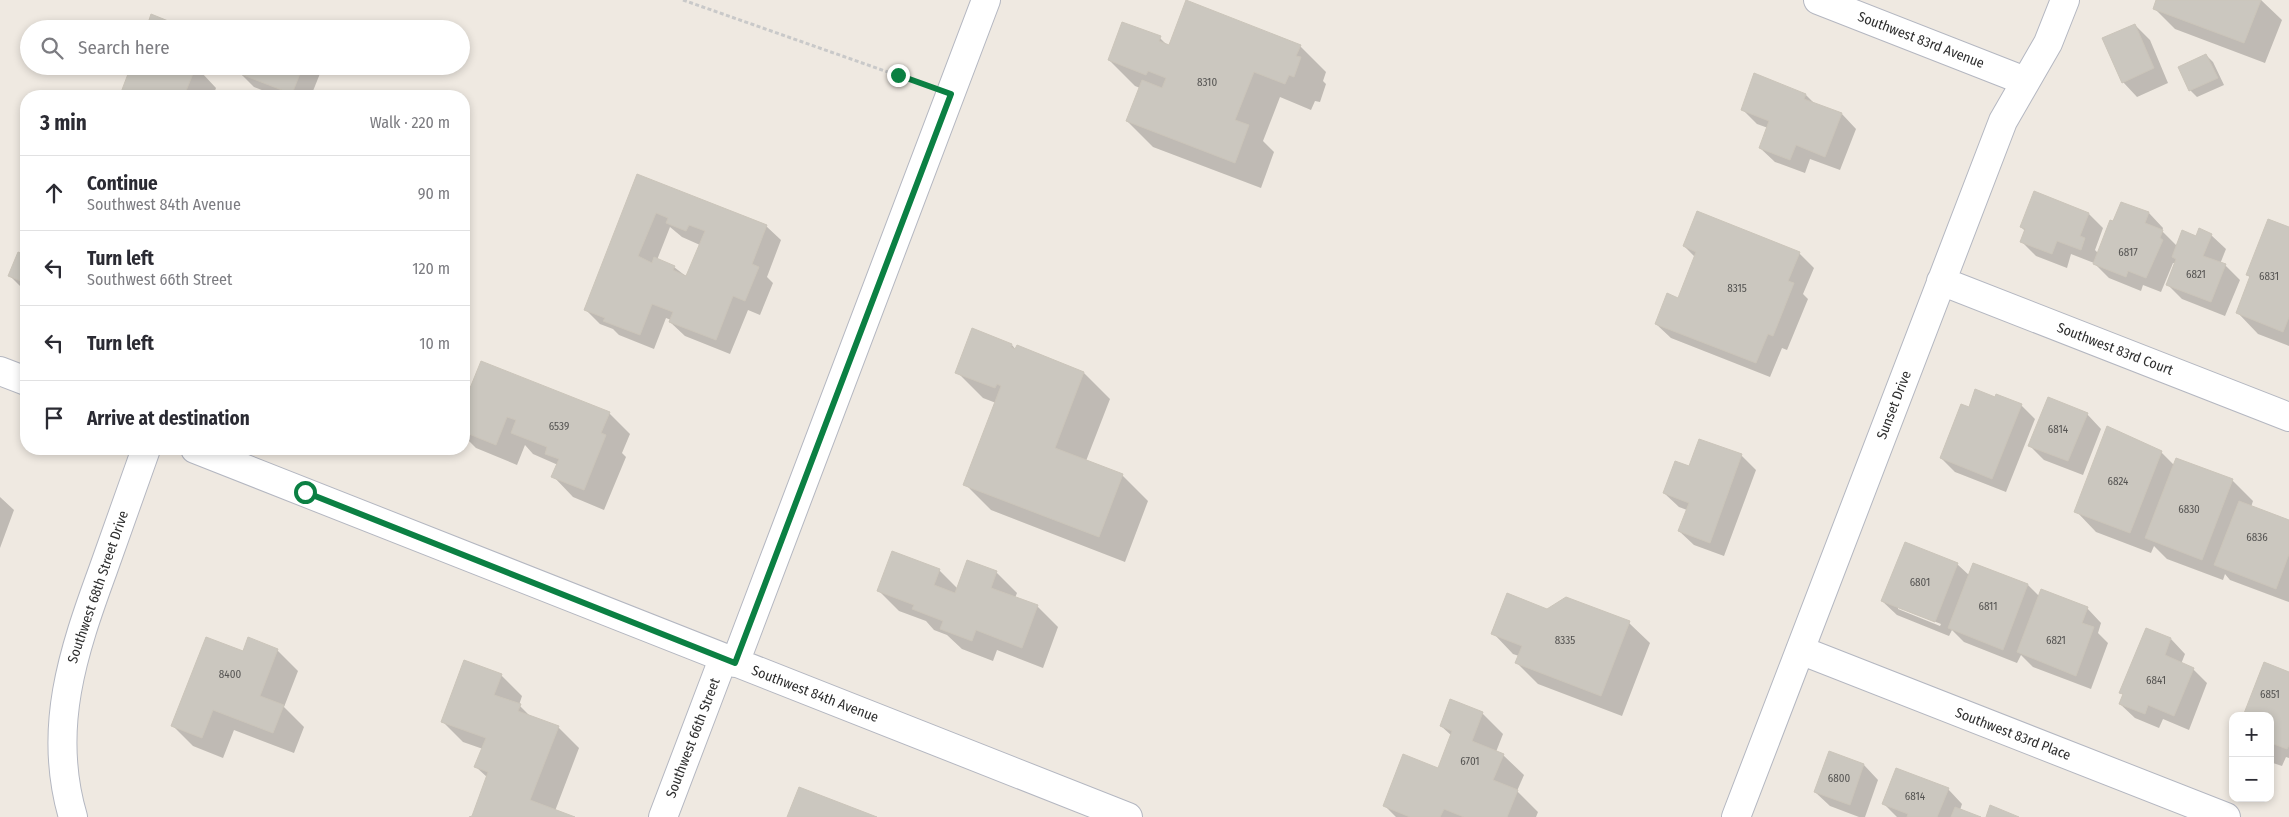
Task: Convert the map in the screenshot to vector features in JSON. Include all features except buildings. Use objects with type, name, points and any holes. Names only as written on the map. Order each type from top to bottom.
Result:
[{"type":"street","name":"Southwest 66th Street","points":[[663,817],[729,661],[986,0]]},
{"type":"street","name":"Southwest 83rd Avenue","points":[[1818,0],[2025,81]]},
{"type":"street","name":"Sunset Drive","points":[[1736,817],[2002,121],[2048,43],[2065,0]]},
{"type":"street","name":"Southwest 83rd Court","points":[[1941,281],[2289,417]]},
{"type":"street","points":[[0,371],[20,379]]},
{"type":"street","name":"Southwest 68th Street Drive","points":[[73,817],[63,766],[64,700],[82,626],[144,455]]},
{"type":"street","name":"Southwest 84th Avenue","points":[[210,455],[1128,817]]},
{"type":"street","name":"Southwest 83rd Place","points":[[1800,650],[2226,817]]},
{"type":"path","points":[[683,0],[951,94]]},
{"type":"route","points":[[305,492],[735,663],[951,94],[898,75]]}]
